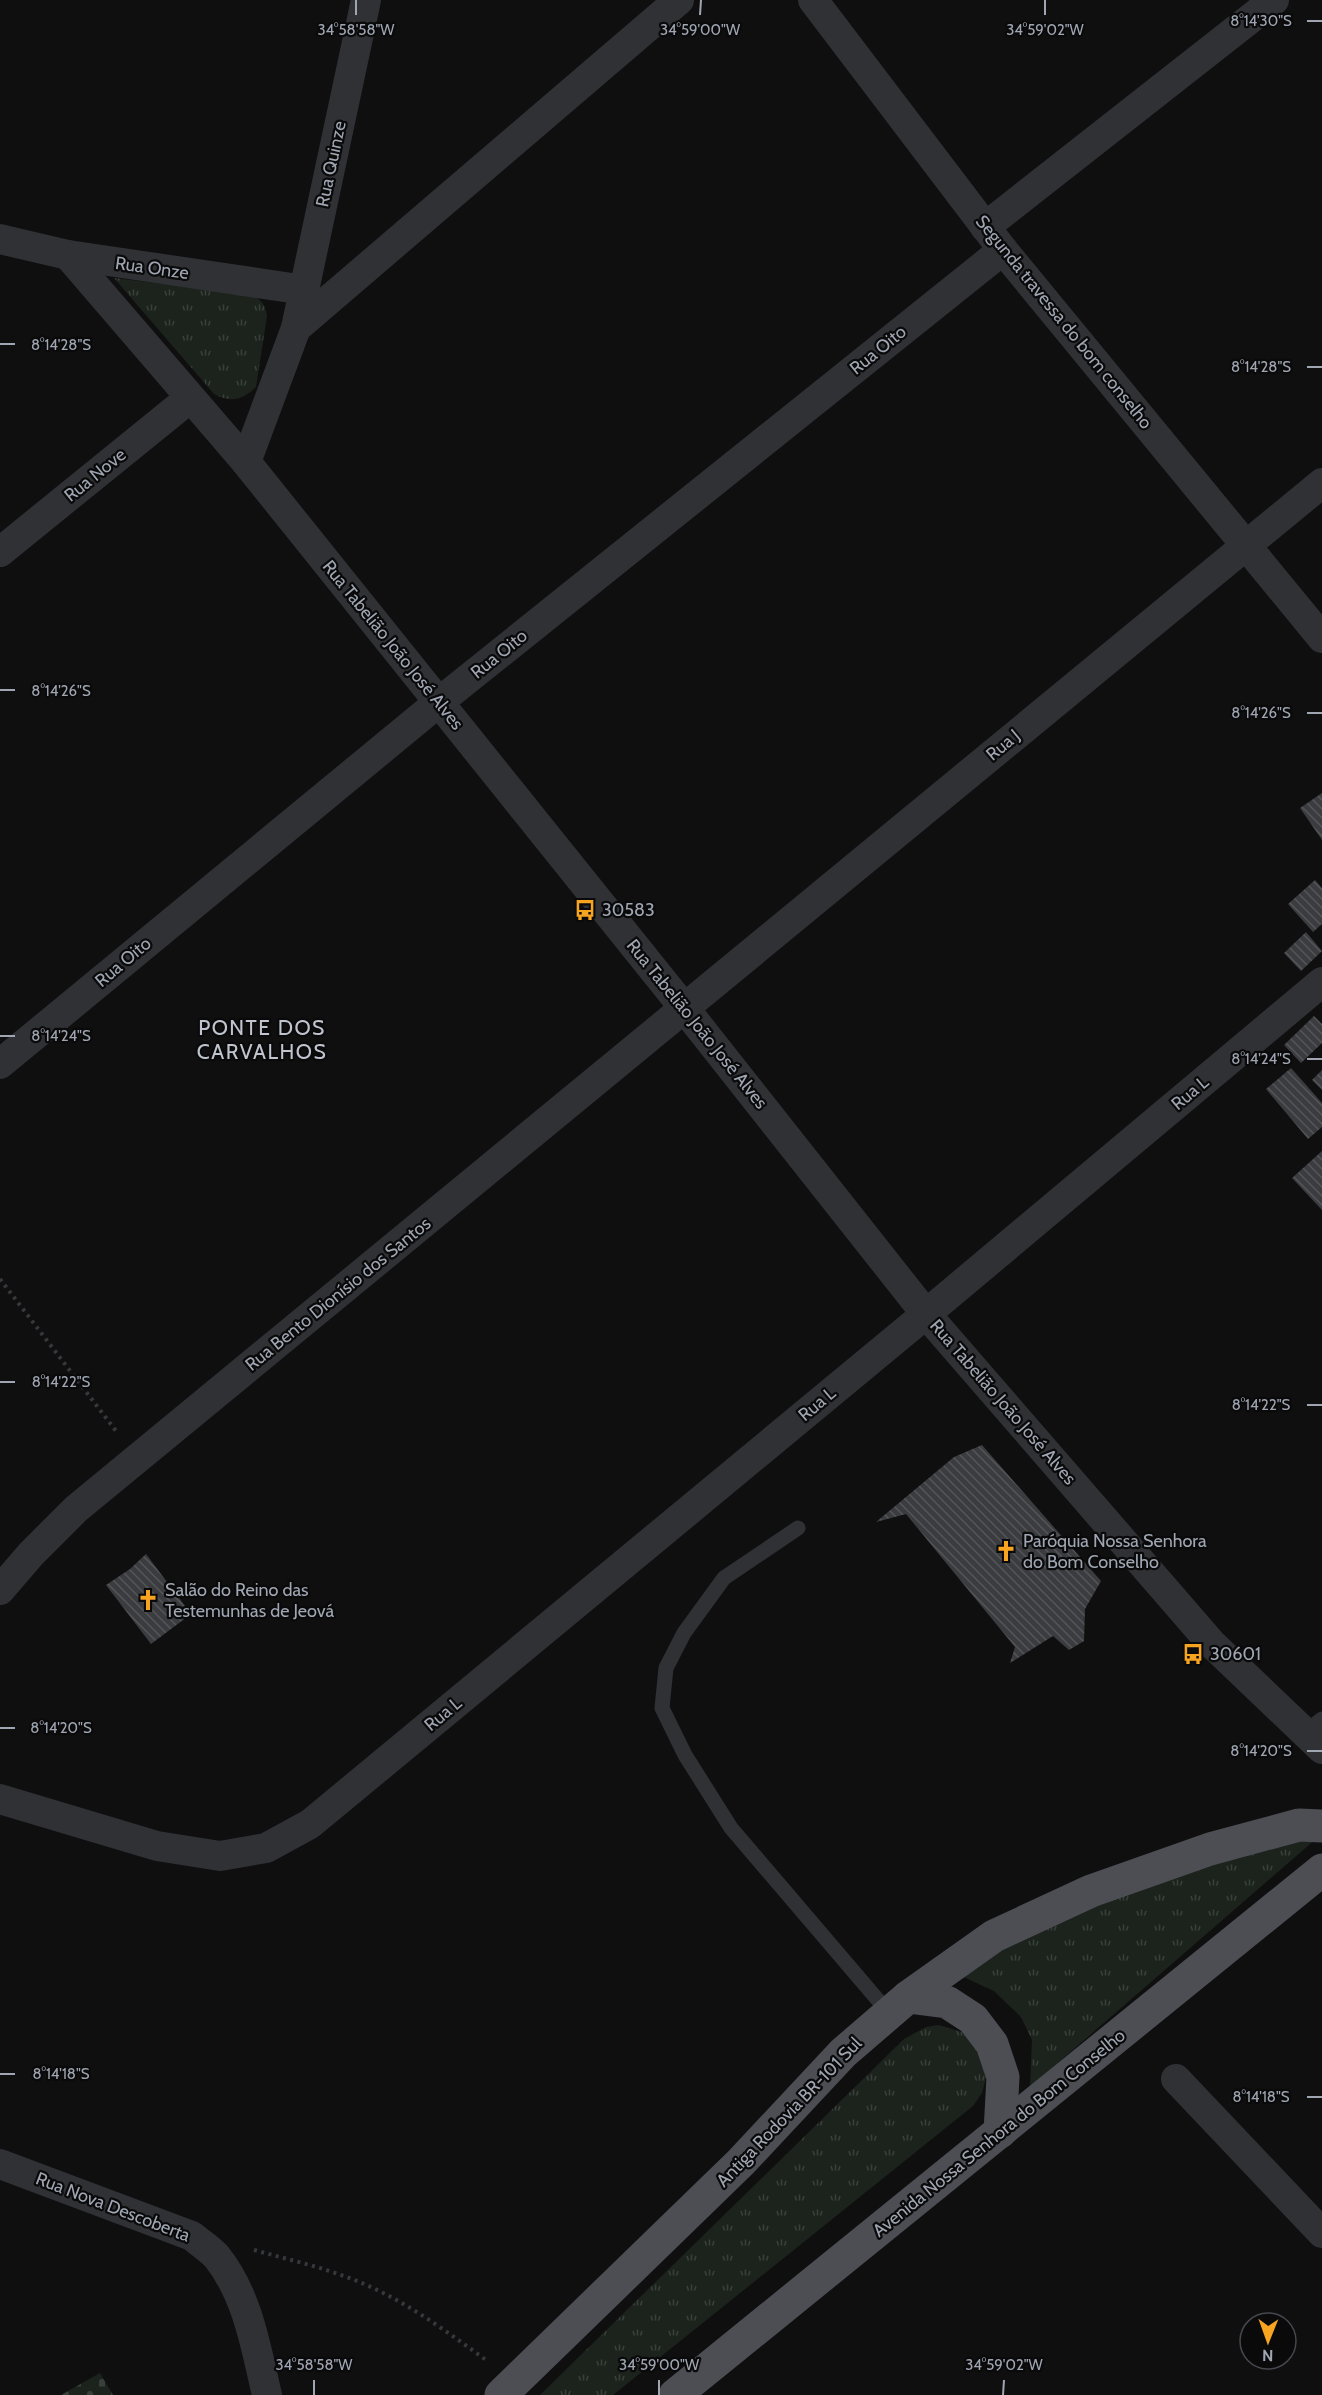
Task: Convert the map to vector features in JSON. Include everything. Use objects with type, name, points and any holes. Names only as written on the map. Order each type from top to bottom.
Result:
[{"type":"main road","name":"Antiga Rodovia BR-101 Sul","points":[[508,2389],[741,2162],[843,2053],[899,2005],[994,1936],[1091,1891],[1210,1849],[1299,1825],[1322,1826]]},
{"type":"main road","name":"Avenida Nossa Senhora do Bom Conselho","points":[[675,2395],[1322,1870]]},
{"type":"main road","points":[[899,2005],[947,2002],[973,2019],[992,2044],[1004,2077],[1000,2132]]},
{"type":"street","name":"Rua Quinze","points":[[246,462],[296,328],[366,0]]},
{"type":"street","points":[[296,328],[679,0]]},
{"type":"street","name":"Segunda travessa do bom conselho","points":[[813,0],[1003,250],[1322,638]]},
{"type":"street","points":[[985,227],[1274,0]]},
{"type":"street","name":"Rua Onze","points":[[0,239],[68,255],[305,290]]},
{"type":"street","name":"Rua Oito","points":[[0,1064],[439,702],[1003,250]]},
{"type":"street","name":"Rua Tabelião João José Alves","points":[[68,255],[246,462],[685,1009],[926,1314],[1212,1644],[1316,1734]]},
{"type":"street","name":"Rua Nove","points":[[0,552],[190,398]]},
{"type":"street","name":"Rua J","points":[[685,1009],[1322,483]]},
{"type":"street","name":"Rua L","points":[[0,1799],[157,1846],[219,1856],[266,1848],[310,1824],[926,1314],[1322,982]]},
{"type":"street","name":"Rua Bento Dionísio dos Santos","points":[[0,1590],[31,1554],[76,1509],[685,1009]]},
{"type":"street","points":[[1176,2079],[1322,2233]]},
{"type":"street","name":"Rua Nova Descoberta","points":[[0,2164],[192,2236],[216,2256],[232,2280],[249,2319],[267,2395]]},
{"type":"lane","points":[[798,1528],[724,1578],[684,1633],[666,1668],[662,1708],[685,1755],[731,1828],[899,2005]]},
{"type":"path","points":[[0,1279],[137,1459]]},
{"type":"path","points":[[247,2248],[330,2271],[373,2288],[431,2320],[508,2389]]},
{"type":"green space","points":[[114,278],[252,295],[261,301],[267,316],[256,387],[236,399],[225,399],[214,394]]},
{"type":"green space","points":[[1318,1837],[1030,2087],[1032,2040],[1021,2017],[994,1991],[957,1974],[1067,1915],[1125,1887]]},
{"type":"green space","points":[[939,2025],[962,2032],[979,2048],[986,2078],[982,2093],[973,2106],[613,2395],[540,2395],[904,2039],[926,2027]]},
{"type":"green space","points":[[100,2373],[113,2395],[61,2395]]},
{"type":"building","points":[[1322,793],[1322,840],[1300,808]]},
{"type":"building","points":[[1315,880],[1322,888],[1322,924],[1313,932],[1288,904]]},
{"type":"building","points":[[1306,932],[1322,951],[1301,971],[1284,953]]},
{"type":"building","points":[[1314,1016],[1322,1024],[1322,1043],[1301,1063],[1284,1045]]},
{"type":"building","points":[[1291,1068],[1322,1103],[1322,1127],[1308,1139],[1266,1089]]},
{"type":"building","points":[[1322,1070],[1322,1090],[1312,1080]]},
{"type":"building","points":[[1322,1151],[1322,1210],[1292,1178]]},
{"type":"building","name":"Paróquia Nossa Senhora do Bom Conselho","points":[[982,1445],[1101,1581],[1085,1609],[1084,1641],[1069,1650],[1053,1636],[1010,1663],[1015,1647],[906,1514],[876,1522],[954,1457]]},
{"type":"building","name":"Salão do Reino das Testemunhas de Jeová","points":[[146,1554],[191,1614],[151,1644],[106,1585],[130,1569]]},
{"type":"place","name":"30583","points":[[585,910]]},
{"type":"place","name":"Paróquia Nossa Senhora do Bom Conselho","points":[[1006,1551]]},
{"type":"place","name":"Salão do Reino das Testemunhas de Jeová","points":[[148,1600]]},
{"type":"place","name":"30601","points":[[1193,1654]]},
{"type":"district","name":"PONTE DOS CARVALHOS","points":[[262,1039]]}]
